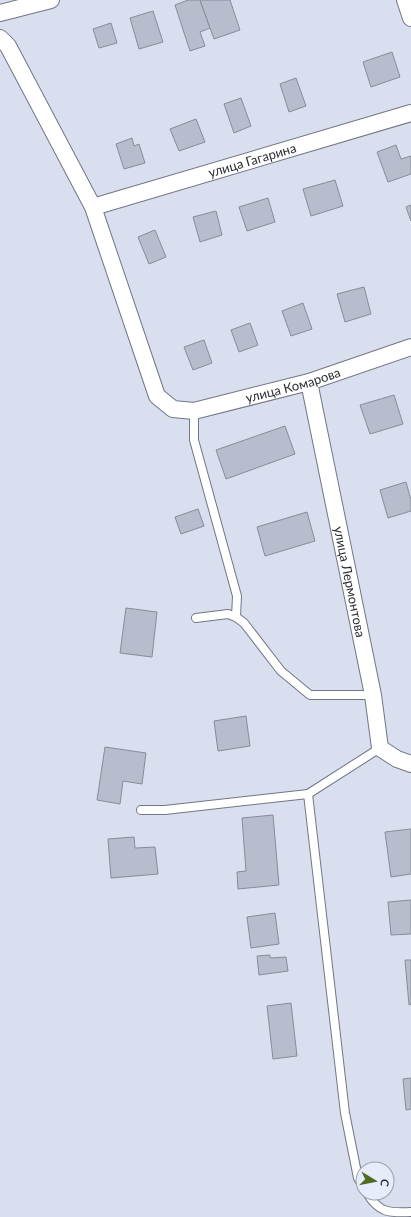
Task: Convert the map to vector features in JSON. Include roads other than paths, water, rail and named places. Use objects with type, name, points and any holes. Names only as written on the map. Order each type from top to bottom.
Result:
[{"type":"street","points":[[0,14],[51,0]]},
{"type":"street","points":[[404,0],[411,18]]},
{"type":"street","points":[[0,38],[8,46],[93,207]]},
{"type":"street","name":"улица Гагарина","points":[[93,207],[411,113]]},
{"type":"street","name":"улица Комарова","points":[[93,207],[157,396],[173,410],[194,411],[309,382],[411,347]]},
{"type":"street","name":"улица Лермонтова","points":[[309,382],[373,695],[380,748]]},
{"type":"street","points":[[380,748],[397,759],[411,764]]},
{"type":"lane","points":[[194,411],[194,440],[237,596],[236,617]]},
{"type":"lane","points":[[196,618],[228,614],[236,617],[244,623],[281,671],[310,695],[373,695]]},
{"type":"lane","points":[[141,810],[165,810],[308,794],[380,748]]},
{"type":"lane","points":[[308,794],[344,1113],[355,1164]]},
{"type":"lane","points":[[372,1201],[374,1204],[390,1213],[411,1212]]}]
